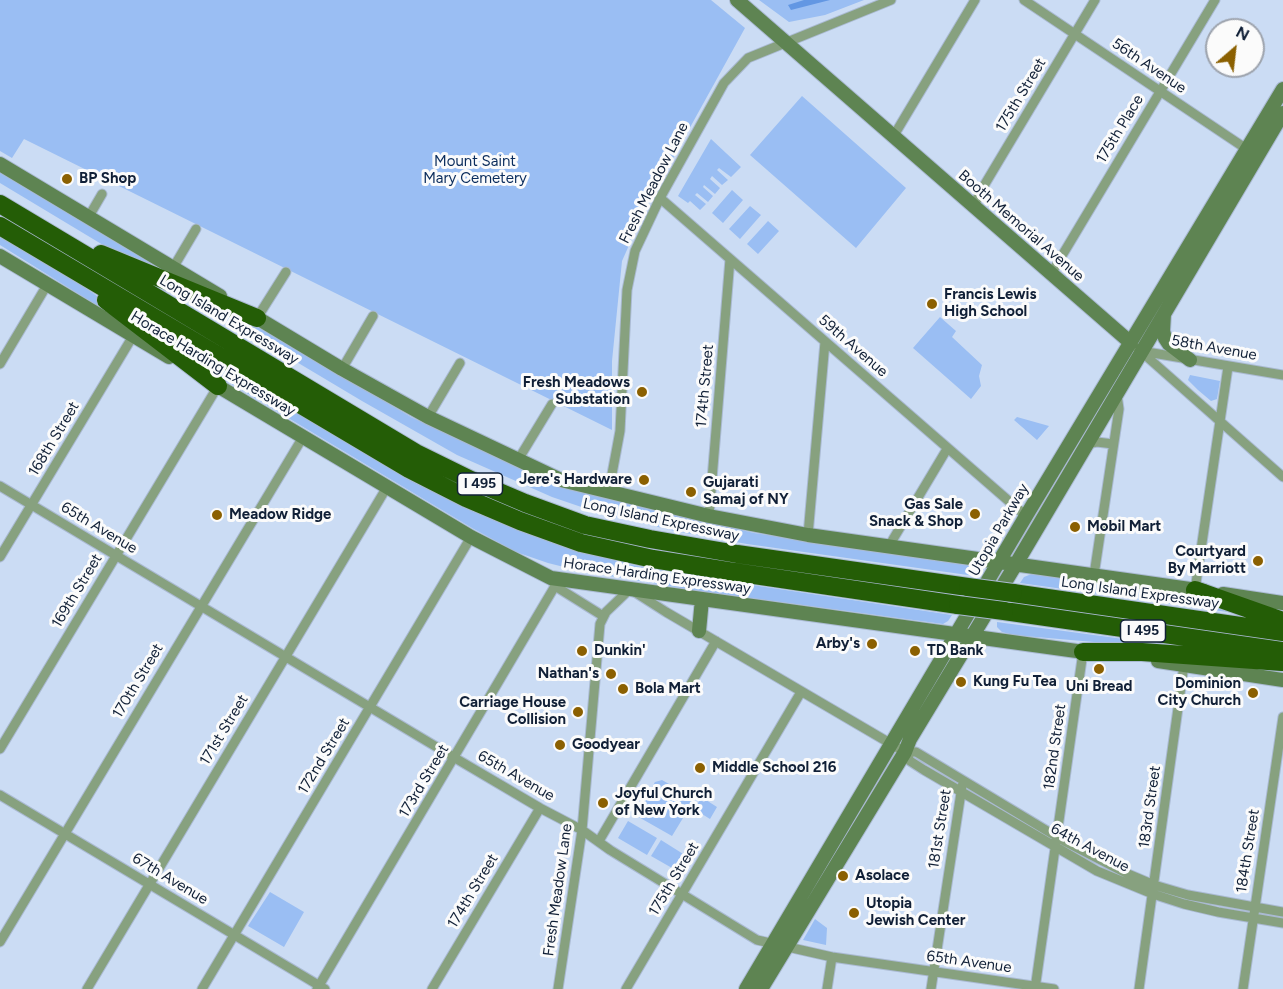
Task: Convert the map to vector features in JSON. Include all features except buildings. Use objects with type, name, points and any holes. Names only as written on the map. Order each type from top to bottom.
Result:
[{"type":"highway","name":"Long Island Expressway","points":[[0,204],[416,453],[471,480],[585,525],[737,554],[1283,632]]},
{"type":"highway","name":"I 495","points":[[0,226],[409,469],[466,498],[581,543],[653,559],[734,572],[1283,651]]},
{"type":"highway","points":[[47,232],[257,318]]},
{"type":"highway","points":[[40,250],[218,386]]},
{"type":"highway","points":[[1195,590],[1283,621]]},
{"type":"highway","points":[[1083,652],[1142,652],[1283,662]]},
{"type":"main road","name":"Booth Memorial Avenue","points":[[737,0],[1136,347]]},
{"type":"main road","name":"Utopia Parkway","points":[[1273,127],[1283,89]]},
{"type":"main road","name":"Utopia Parkway","points":[[761,989],[780,945],[892,745],[1026,516],[1136,347],[1252,153],[1283,113]]},
{"type":"main road","name":"Utopia Parkway","points":[[746,989],[780,945],[905,752],[910,739],[1117,393],[1136,347],[1164,313],[1252,153]]},
{"type":"main road","points":[[0,164],[342,369],[428,417],[561,480],[709,516],[808,535],[1283,603]]},
{"type":"main road","name":"Horace Harding Expressway","points":[[0,256],[471,537],[553,582],[630,589],[1283,680]]},
{"type":"main road","points":[[1164,313],[1163,331],[1166,338],[1176,350],[1190,360]]},
{"type":"main road","points":[[699,631],[702,599]]},
{"type":"street","name":"Fresh Meadow Lane","points":[[609,490],[620,431],[627,290],[635,251],[660,198],[724,83],[748,58],[891,0]]},
{"type":"street","points":[[893,137],[975,0]]},
{"type":"street","name":"56th Avenue","points":[[1024,0],[1252,153]]},
{"type":"street","name":"175th Street","points":[[974,207],[979,194],[1095,0]]},
{"type":"street","name":"175th Place","points":[[1051,274],[1215,0]]},
{"type":"street","points":[[88,218],[102,194]]},
{"type":"street","name":"59th Avenue","points":[[660,198],[1026,516]]},
{"type":"street","points":[[173,268],[196,229]]},
{"type":"street","name":"174th Street","points":[[709,516],[730,259]]},
{"type":"street","points":[[257,318],[286,272]]},
{"type":"street","points":[[0,364],[47,285]]},
{"type":"street","points":[[342,369],[373,316]]},
{"type":"street","name":"168th Street","points":[[0,557],[133,336]]},
{"type":"street","points":[[808,535],[825,342]]},
{"type":"street","name":"58th Avenue","points":[[1136,347],[1190,360],[1283,375]]},
{"type":"street","name":"Booth Memorial Avenue","points":[[1136,347],[1283,477]]},
{"type":"street","points":[[428,417],[460,363]]},
{"type":"street","points":[[1195,590],[1228,367]]},
{"type":"street","name":"169th Street","points":[[0,749],[218,386]]},
{"type":"street","points":[[1094,575],[1119,409],[1117,393]]},
{"type":"street","points":[[518,460],[552,404]]},
{"type":"street","name":"170th Street","points":[[0,942],[303,436]]},
{"type":"street","points":[[1085,444],[1097,442],[1113,444]]},
{"type":"street","points":[[890,546],[947,449]]},
{"type":"street","name":"65th Avenue","points":[[0,486],[370,708],[540,808],[582,830],[610,850],[757,940],[831,957],[1054,989]]},
{"type":"street","name":"171st Street","points":[[87,989],[387,487]]},
{"type":"street","name":"172nd Street","points":[[202,989],[471,537]]},
{"type":"street","points":[[553,582],[603,616],[630,589]]},
{"type":"street","name":"173rd Street","points":[[320,988],[455,758],[553,582]]},
{"type":"street","name":"64th Avenue","points":[[630,589],[892,745],[905,752],[916,752],[1057,842]]},
{"type":"street","name":"Fresh Meadow Lane","points":[[558,989],[582,830],[600,624],[603,616]]},
{"type":"street","points":[[599,841],[716,641]]},
{"type":"street","name":"182nd Street","points":[[1035,988],[1083,652]]},
{"type":"street","name":"183rd Street","points":[[1139,989],[1184,665]]},
{"type":"street","name":"175th Street","points":[[626,989],[801,692]]},
{"type":"street","name":"184th Street","points":[[1243,989],[1283,717]]},
{"type":"street","name":"64th Avenue","points":[[905,752],[910,761],[961,791],[1153,889],[1188,895],[1283,922]]},
{"type":"street","name":"181st Street","points":[[931,989],[963,781]]},
{"type":"street","name":"67th Avenue","points":[[0,795],[320,988]]},
{"type":"street","name":"174th Street","points":[[432,989],[540,808]]},
{"type":"street","name":"64th Avenue","points":[[1254,913],[1283,912]]},
{"type":"street","points":[[827,989],[831,957]]},
{"type":"green space","name":"Mount Saint Mary Cemetery","points":[[0,0],[711,0],[745,28],[646,207],[622,261],[612,361],[612,430],[24,139],[12,158],[0,151]]},
{"type":"green space","points":[[759,0],[864,0],[825,15],[789,22]]},
{"type":"green space","points":[[802,96],[906,188],[856,248],[750,155]]},
{"type":"green space","points":[[711,139],[741,167],[731,177],[719,168],[717,170],[728,180],[722,185],[712,176],[710,179],[720,188],[715,194],[704,185],[703,187],[713,196],[708,202],[697,193],[695,195],[706,204],[700,210],[690,201],[688,203],[678,196]]},
{"type":"green space","points":[[0,171],[190,285],[123,257],[0,183]]},
{"type":"green space","points":[[732,190],[743,200],[723,223],[712,213]]},
{"type":"green space","points":[[750,206],[761,215],[740,239],[729,229]]},
{"type":"green space","points":[[768,221],[779,231],[758,254],[747,244]]},
{"type":"green space","points":[[0,233],[50,263],[97,296],[111,308],[109,313],[0,245]]},
{"type":"green space","points":[[186,296],[260,326],[411,417],[550,483],[754,533],[969,564],[976,572],[975,576],[747,544],[675,531],[599,513],[552,497],[457,455]]},
{"type":"green space","points":[[940,317],[956,331],[952,337],[982,365],[979,376],[981,386],[971,399],[913,348]]},
{"type":"green space","points":[[174,336],[558,542],[628,564],[672,573],[952,615],[943,624],[699,591],[580,571],[516,552],[223,379],[177,342]]},
{"type":"green space","points":[[1190,375],[1220,381],[1217,399],[1211,401],[1198,390],[1188,380]]},
{"type":"green space","points":[[1017,417],[1049,426],[1037,440],[1014,420]]},
{"type":"green space","points":[[1034,573],[1189,595],[1235,613],[1020,583],[1024,577]]},
{"type":"green space","points":[[997,622],[1176,646],[1152,647],[1013,635],[1002,632],[997,627]]},
{"type":"green space","points":[[662,780],[694,800],[672,836],[635,815],[655,782]]},
{"type":"green space","points":[[700,800],[704,802],[706,800],[717,807],[710,819],[694,809]]},
{"type":"green space","points":[[628,821],[657,838],[647,855],[618,838]]},
{"type":"green space","points":[[661,840],[688,857],[679,872],[651,856]]},
{"type":"green space","points":[[270,892],[304,912],[284,947],[248,926]]},
{"type":"green space","points":[[815,919],[827,928],[826,945],[803,940]]},
{"type":"shaded area","points":[[804,0],[830,0],[791,10],[788,5]]},
{"type":"place","name":"BP Shop","points":[[67,179]]},
{"type":"place","name":"Francis Lewis High School","points":[[932,304]]},
{"type":"place","name":"Fresh Meadows Substation","points":[[642,392]]},
{"type":"place","name":"Jere's Hardware","points":[[644,480]]},
{"type":"place","name":"Gujarati Samaj of NY","points":[[691,492]]},
{"type":"place","name":"Gas Sale Snack & Shop","points":[[975,514]]},
{"type":"place","name":"Meadow Ridge","points":[[217,515]]},
{"type":"place","name":"Mobil Mart","points":[[1075,527]]},
{"type":"place","name":"Courtyard By Marriott","points":[[1258,561]]},
{"type":"place","name":"Arby's","points":[[872,644]]},
{"type":"place","name":"Dunkin'","points":[[582,651]]},
{"type":"place","name":"TD Bank","points":[[915,651]]},
{"type":"place","name":"Uni Bread","points":[[1099,669]]},
{"type":"place","name":"Nathan's","points":[[611,674]]},
{"type":"place","name":"Kung Fu Tea","points":[[961,682]]},
{"type":"place","name":"Bola Mart","points":[[623,689]]},
{"type":"place","name":"Dominion City Church","points":[[1253,693]]},
{"type":"place","name":"Carriage House Collision","points":[[578,712]]},
{"type":"place","name":"Goodyear","points":[[560,745]]},
{"type":"place","name":"Middle School 216","points":[[700,768]]},
{"type":"place","name":"Joyful Church of New York","points":[[603,803]]},
{"type":"place","name":"Asolace","points":[[843,876]]},
{"type":"place","name":"Utopia Jewish Center","points":[[854,913]]}]
